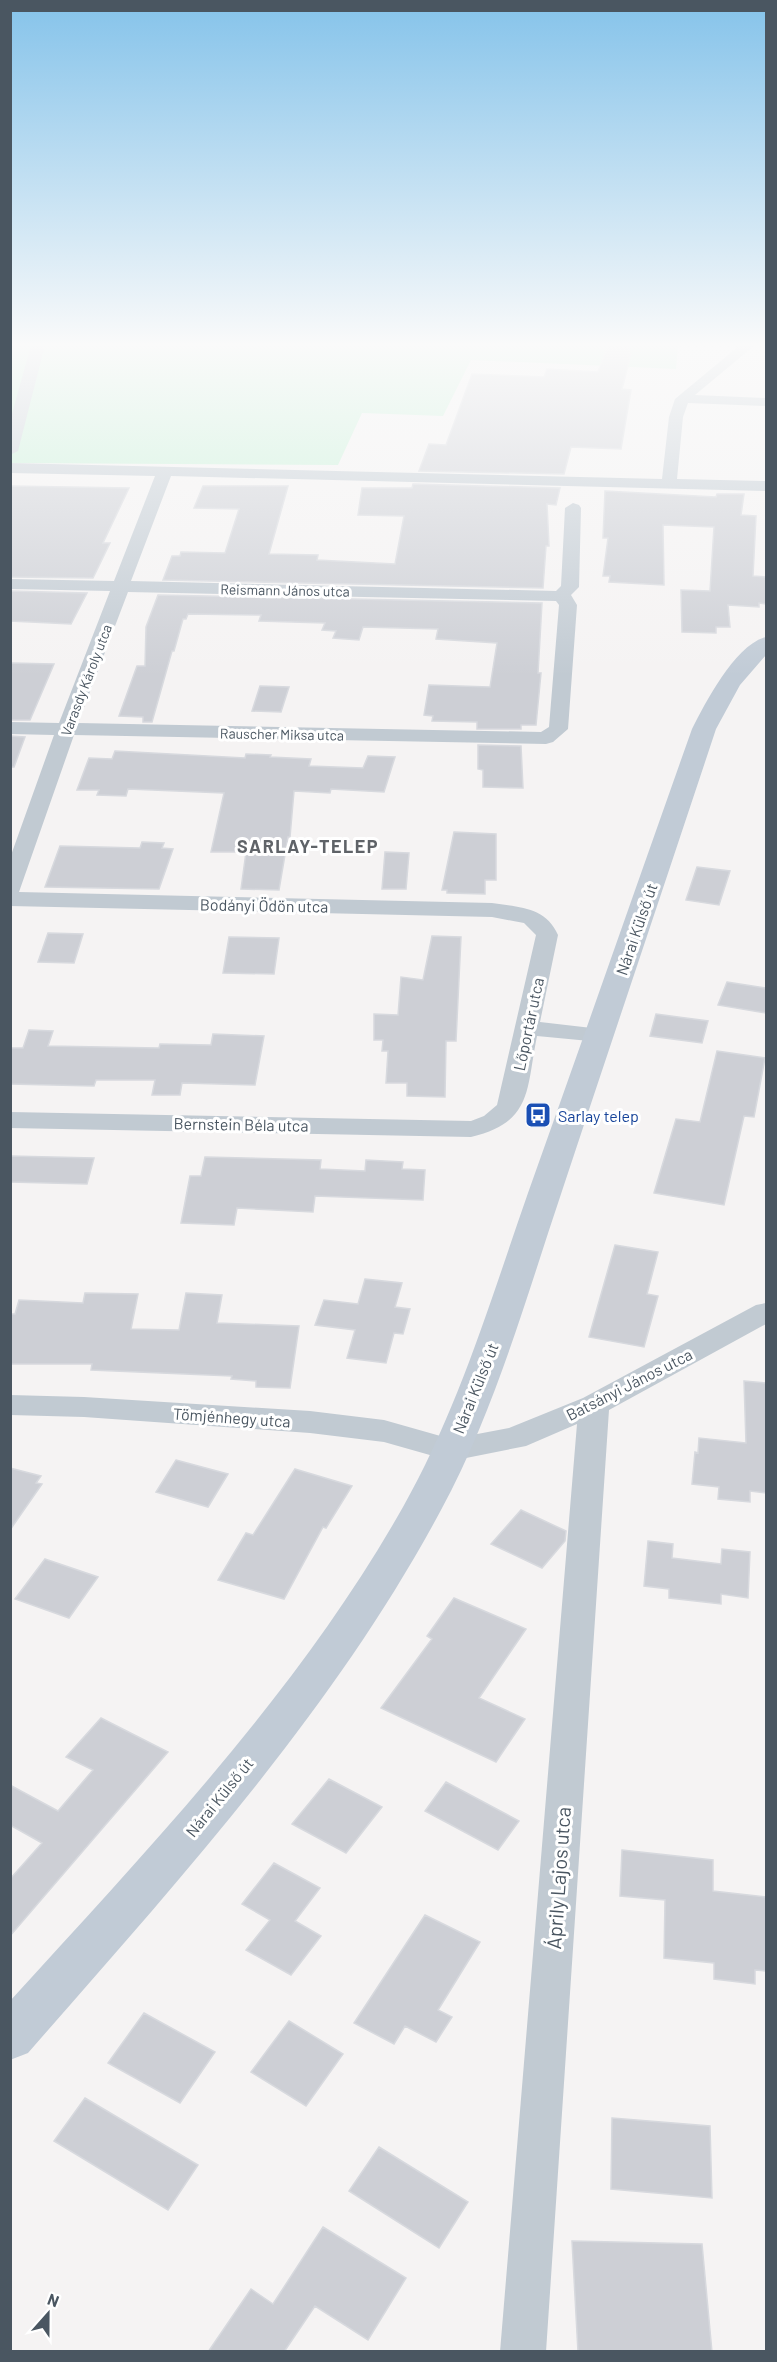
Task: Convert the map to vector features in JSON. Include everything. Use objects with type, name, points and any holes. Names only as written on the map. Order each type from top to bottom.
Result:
[{"type":"street","points":[[669,483],[672,455]]},
{"type":"street","points":[[10,468],[766,486]]},
{"type":"street","name":"Varasdy Károly utca","points":[[10,890],[66,730],[123,587],[165,471]]},
{"type":"street","points":[[560,596],[570,587],[573,508]]},
{"type":"street","name":"Reismann János utca","points":[[10,584],[560,596]]},
{"type":"street","name":"Rauscher Miksa utca","points":[[10,728],[546,738],[558,729],[559,722],[568,605],[566,600],[560,596]]},
{"type":"street","name":"Nárai Külső út","points":[[10,2037],[172,1855],[294,1705],[353,1625],[385,1575],[422,1509],[451,1450],[493,1344],[704,729],[726,687],[741,667],[766,644]]},
{"type":"street","name":"Bodányi Ödön utca","points":[[10,899],[492,910],[517,913]]},
{"type":"street","name":"Lőportár utca","points":[[471,1129],[491,1125],[503,1115],[510,1105],[528,1028],[547,935],[544,926],[535,918],[517,913]]},
{"type":"street","points":[[528,1028],[600,1035]]},
{"type":"street","name":"Bernstein Béla utca","points":[[10,1120],[471,1129]]},
{"type":"street","name":"Batsányi János utca","points":[[451,1450],[515,1438],[594,1405],[766,1312]]},
{"type":"street","name":"Tömjénhegy utca","points":[[10,1405],[310,1422],[384,1431],[451,1450]]},
{"type":"street","name":"Áprily Lajos utca","points":[[523,2352],[594,1405]]},
{"type":"green space","points":[[11,455],[343,455],[338,465],[11,463]]},
{"type":"building","points":[[425,455],[569,455],[564,474],[419,471]]},
{"type":"building","points":[[413,484],[560,488],[556,505],[547,504],[549,546],[546,546],[543,588],[163,580],[172,556],[180,556],[181,552],[225,553],[239,509],[194,508],[203,486],[288,486],[269,554],[318,555],[317,560],[395,564],[404,516],[358,515],[362,488],[412,488]]},
{"type":"building","points":[[10,486],[129,488],[103,543],[110,543],[93,578],[10,577]]},
{"type":"building","points":[[605,491],[716,497],[717,494],[744,494],[741,515],[756,516],[753,576],[766,577],[766,604],[759,603],[759,607],[728,605],[730,627],[716,627],[716,633],[682,632],[681,590],[710,591],[714,527],[663,525],[664,585],[609,582],[610,576],[603,576],[608,538],[603,538]]},
{"type":"building","points":[[10,591],[87,593],[71,624],[10,621]]},
{"type":"building","points":[[158,595],[542,603],[538,673],[541,673],[536,725],[521,725],[521,729],[477,729],[477,722],[432,721],[433,716],[424,715],[429,685],[490,687],[497,643],[436,639],[438,629],[363,627],[359,640],[333,638],[336,631],[322,630],[325,623],[259,621],[261,615],[188,614],[186,619],[183,619],[174,651],[172,651],[152,722],[143,722],[143,717],[119,716],[137,666],[145,666],[146,627]]},
{"type":"building","points":[[10,663],[54,664],[30,720],[10,720]]},
{"type":"building","points":[[260,686],[289,687],[281,712],[252,711]]},
{"type":"building","points":[[10,736],[25,737],[14,767],[10,767]]},
{"type":"building","points":[[478,745],[521,746],[523,788],[483,787],[483,770],[478,769]]},
{"type":"building","points":[[115,751],[245,758],[246,754],[271,755],[270,757],[311,759],[309,766],[363,768],[368,756],[395,757],[384,792],[331,789],[330,793],[294,791],[290,837],[288,837],[279,890],[241,889],[246,852],[211,852],[224,793],[128,789],[126,796],[97,795],[99,790],[77,790],[89,758],[112,759]]},
{"type":"building","points":[[454,832],[496,834],[496,880],[485,880],[485,894],[447,893],[447,890],[442,890]]},
{"type":"building","points":[[142,842],[164,843],[162,848],[173,849],[159,889],[45,887],[60,846],[140,848]]},
{"type":"building","points":[[385,852],[409,853],[406,889],[382,889]]},
{"type":"building","points":[[697,867],[730,871],[719,905],[686,900]]},
{"type":"building","points":[[48,933],[83,934],[74,963],[38,962]]},
{"type":"building","points":[[432,936],[461,937],[456,1041],[446,1041],[445,1097],[407,1096],[407,1083],[386,1083],[388,1051],[382,1051],[383,1040],[374,1040],[374,1014],[398,1015],[401,977],[423,980]]},
{"type":"building","points":[[229,937],[279,938],[274,974],[223,973]]},
{"type":"building","points":[[727,982],[766,988],[766,1013],[718,1005]]},
{"type":"building","points":[[656,1014],[708,1021],[702,1043],[650,1036]]},
{"type":"building","points":[[29,1030],[53,1031],[48,1046],[159,1048],[160,1044],[211,1045],[213,1034],[264,1036],[255,1085],[182,1083],[180,1095],[152,1095],[155,1080],[96,1080],[94,1086],[10,1084],[10,1048],[23,1048]]},
{"type":"building","points":[[717,1051],[765,1058],[754,1117],[744,1116],[724,1205],[654,1193],[676,1119],[700,1122]]},
{"type":"building","points":[[10,1156],[94,1158],[87,1184],[10,1182]]},
{"type":"building","points":[[205,1157],[321,1160],[320,1169],[365,1171],[366,1160],[403,1162],[402,1169],[425,1170],[423,1200],[315,1196],[313,1212],[237,1208],[234,1225],[181,1223],[190,1176],[201,1176]]},
{"type":"building","points":[[615,1245],[658,1252],[647,1294],[658,1296],[644,1347],[589,1337]]},
{"type":"building","points":[[365,1279],[402,1283],[395,1307],[410,1309],[403,1334],[394,1333],[386,1363],[347,1358],[355,1330],[315,1325],[324,1300],[358,1304]]},
{"type":"building","points":[[85,1293],[138,1294],[131,1329],[179,1330],[186,1293],[222,1295],[217,1323],[299,1326],[290,1388],[256,1387],[256,1381],[231,1379],[232,1376],[91,1370],[92,1364],[10,1364],[10,1314],[15,1314],[19,1300],[83,1303]]},
{"type":"building","points":[[744,1381],[766,1383],[766,1493],[750,1491],[750,1502],[718,1499],[719,1487],[692,1484],[695,1452],[698,1453],[699,1438],[746,1443]]},
{"type":"building","points":[[176,1460],[228,1474],[208,1507],[156,1492]]},
{"type":"building","points":[[10,1468],[41,1476],[36,1483],[42,1484],[10,1530]]},
{"type":"building","points":[[295,1469],[352,1486],[326,1528],[323,1527],[284,1599],[218,1580],[246,1533],[253,1535]]},
{"type":"building","points":[[521,1510],[566,1531],[565,1541],[542,1568],[491,1544]]},
{"type":"building","points":[[648,1541],[673,1544],[672,1558],[721,1564],[722,1549],[750,1552],[748,1598],[721,1594],[721,1604],[669,1598],[669,1589],[644,1586]]},
{"type":"building","points":[[45,1559],[98,1577],[69,1618],[15,1599]]},
{"type":"building","points":[[454,1598],[526,1629],[479,1698],[525,1719],[496,1762],[381,1708],[432,1639],[427,1636]]},
{"type":"building","points":[[101,1718],[168,1752],[10,1936],[10,1879],[42,1843],[10,1825],[10,1785],[58,1811],[93,1770],[66,1757]]},
{"type":"building","points":[[329,1779],[382,1807],[346,1853],[292,1824]]},
{"type":"building","points":[[446,1782],[519,1821],[498,1850],[425,1811]]},
{"type":"building","points":[[622,1850],[713,1860],[713,1891],[766,1897],[766,1971],[755,1970],[755,1984],[714,1979],[714,1963],[664,1958],[665,1900],[620,1896]]},
{"type":"building","points":[[274,1863],[320,1888],[295,1921],[321,1936],[291,1975],[246,1950],[270,1920],[242,1904]]},
{"type":"building","points":[[425,1915],[480,1942],[438,2010],[452,2017],[436,2042],[405,2026],[394,2044],[354,2023]]},
{"type":"building","points":[[144,2013],[215,2052],[180,2103],[108,2063]]},
{"type":"building","points":[[289,2021],[343,2054],[306,2106],[251,2072]]},
{"type":"building","points":[[85,2098],[198,2165],[168,2210],[54,2141]]},
{"type":"building","points":[[612,2118],[710,2126],[712,2198],[611,2189]]},
{"type":"building","points":[[379,2147],[468,2202],[439,2248],[349,2191]]},
{"type":"building","points":[[323,2227],[406,2278],[368,2340],[315,2306],[284,2352],[208,2352],[251,2289],[273,2304]]},
{"type":"building","points":[[572,2241],[702,2244],[712,2352],[578,2352]]},
{"type":"place","name":"Sarlay telep","points":[[538,1115]]},
{"type":"district","name":"SARLAY-TELEP","points":[[308,846]]}]
